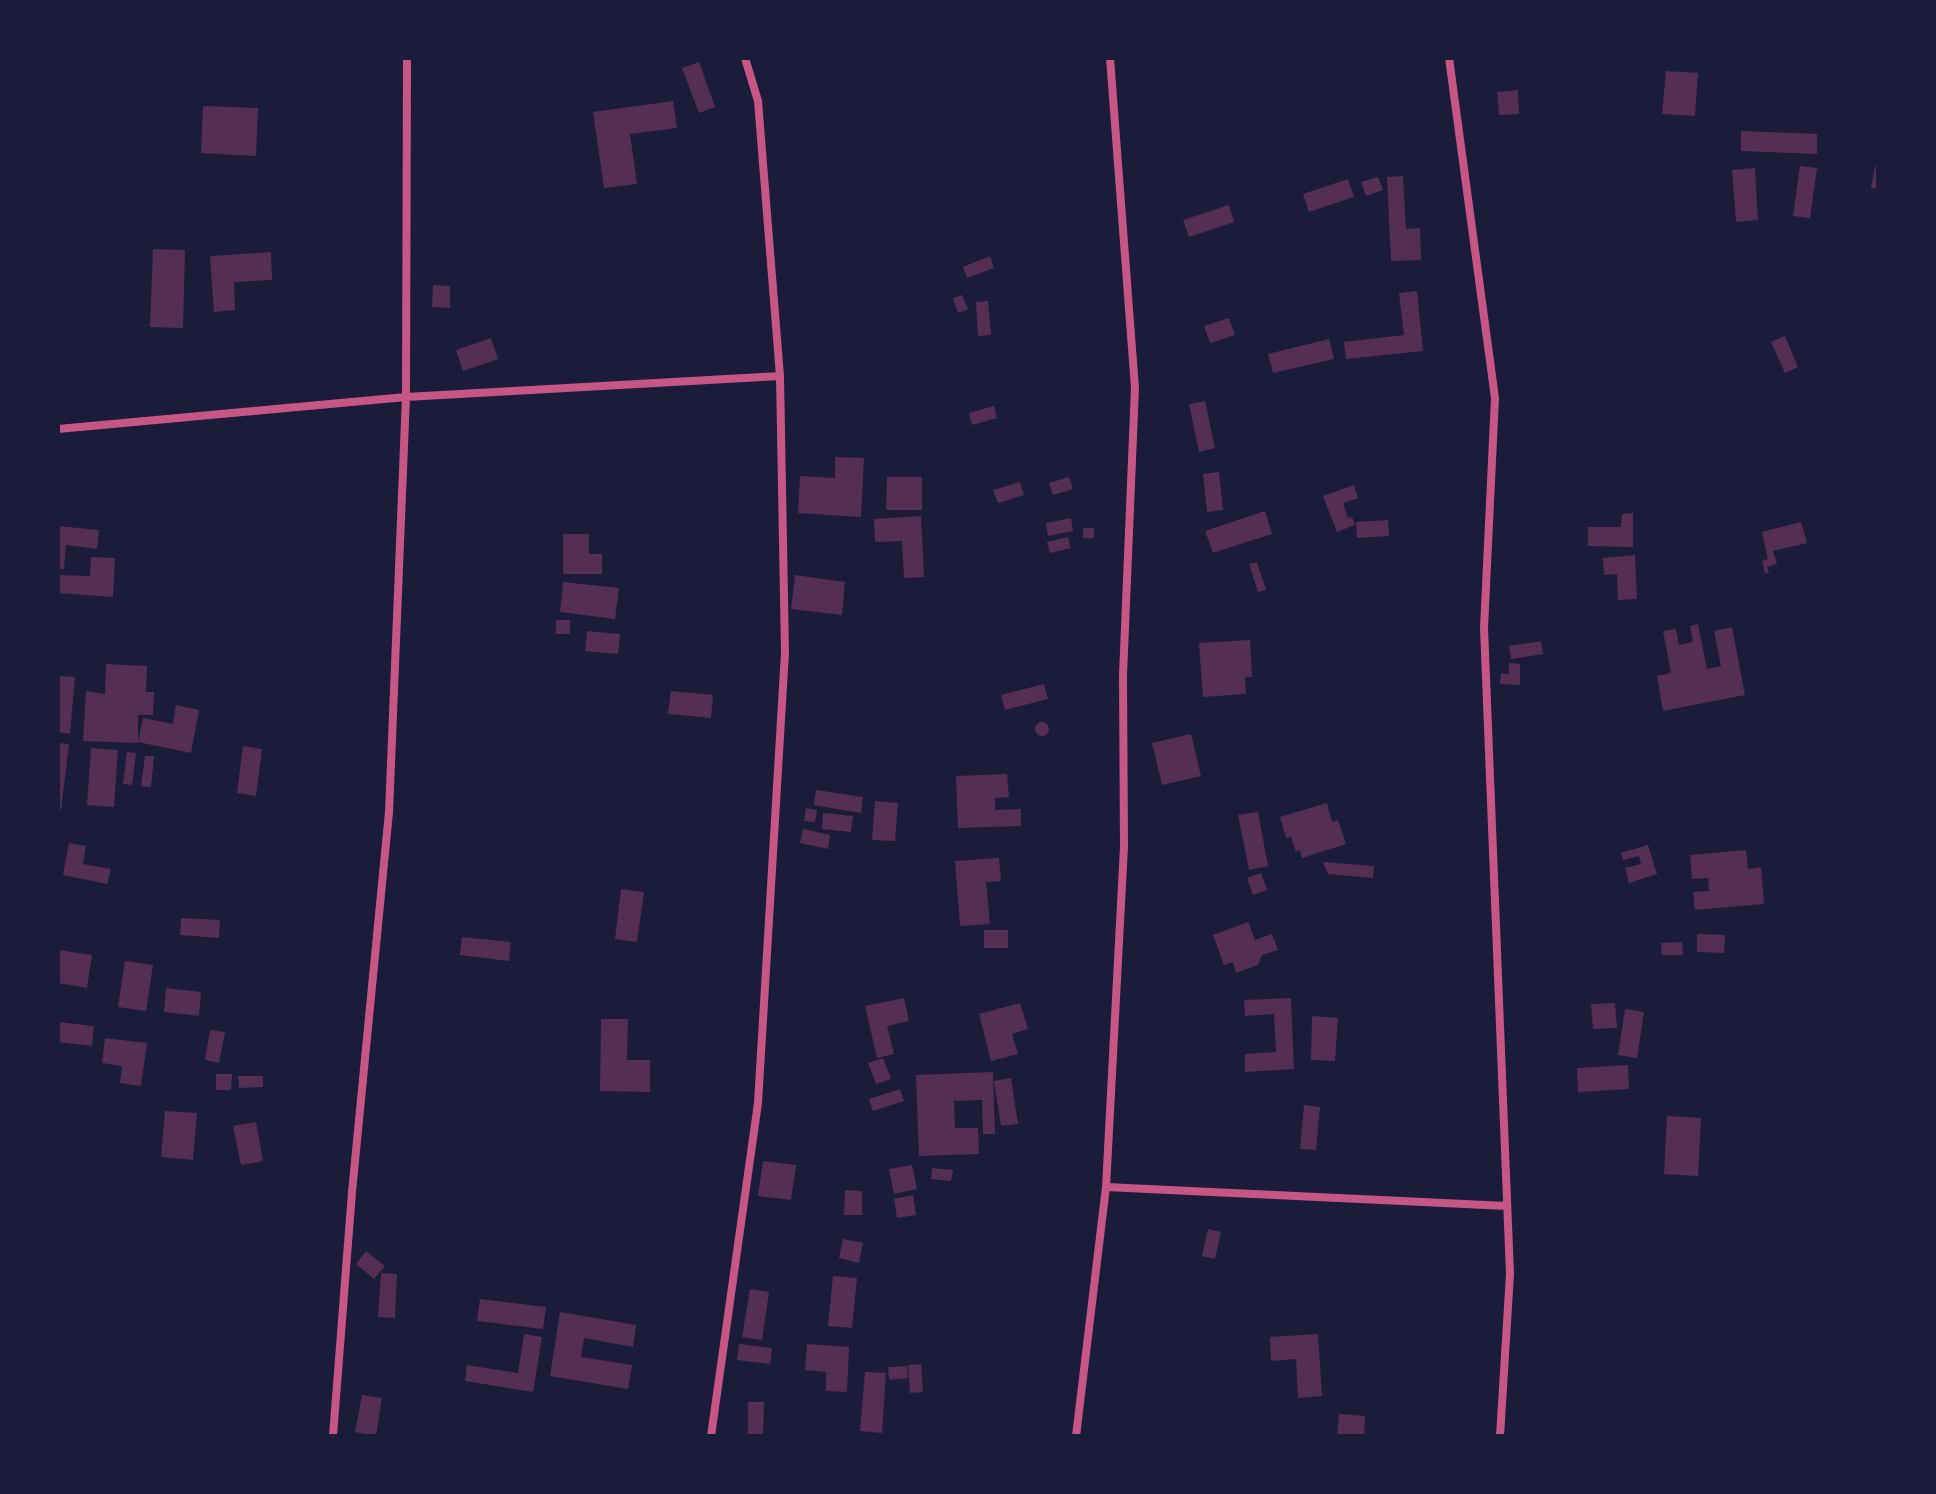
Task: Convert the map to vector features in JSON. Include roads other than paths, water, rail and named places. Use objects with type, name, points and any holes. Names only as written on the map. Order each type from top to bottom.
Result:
[{"type":"street","points":[[333,1436],[352,1192],[389,812],[406,397],[407,58]]},
{"type":"street","points":[[711,1436],[758,1103],[785,653],[780,376],[758,101],[745,58]]},
{"type":"street","points":[[1076,1436],[1106,1187],[1124,847],[1123,675],[1135,388],[1110,58]]},
{"type":"street","points":[[1449,58],[1495,398],[1484,628],[1510,1274],[1500,1436]]},
{"type":"street","points":[[58,429],[406,397],[780,376]]},
{"type":"street","points":[[1106,1187],[1507,1206]]}]
